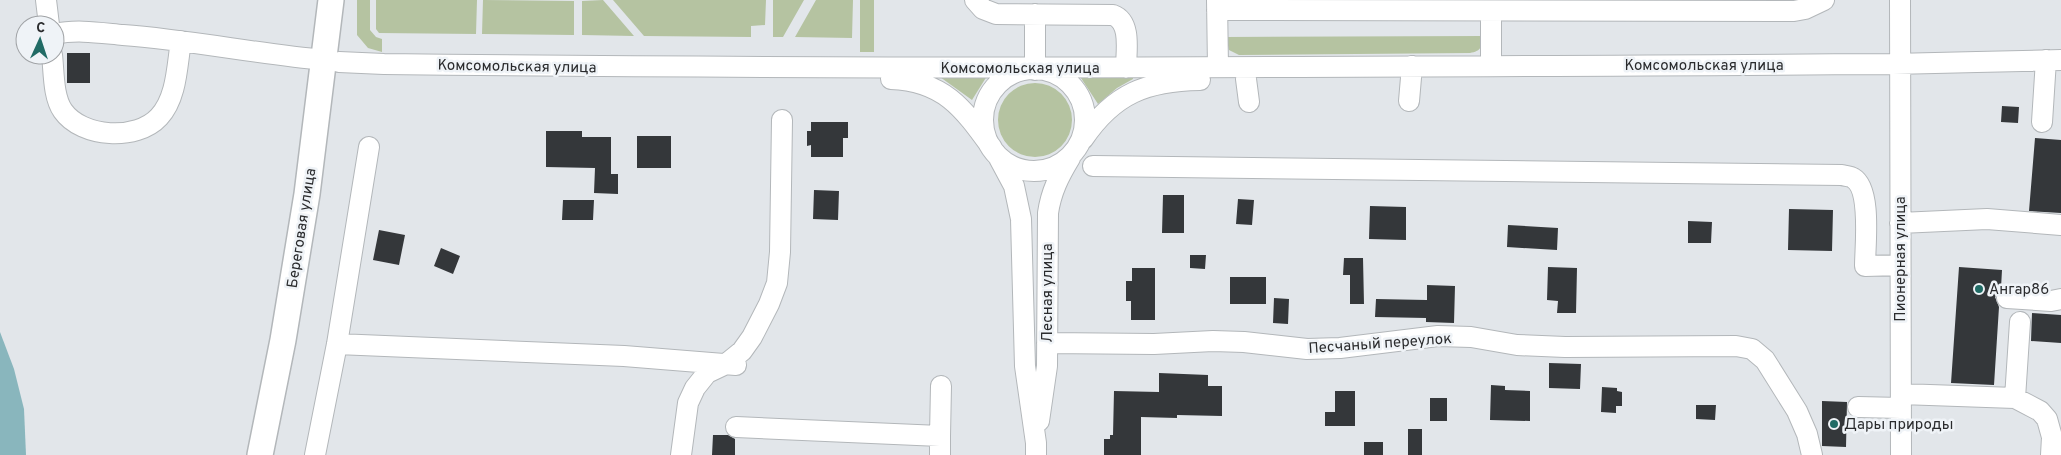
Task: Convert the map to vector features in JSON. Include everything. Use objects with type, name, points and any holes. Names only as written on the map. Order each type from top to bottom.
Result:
[{"type":"main road","name":"Береговая улица","points":[[277,455],[310,276],[332,61],[331,0]]},
{"type":"main road","name":"Береговая улица","points":[[260,455],[283,340],[307,194],[332,61],[346,0]]},
{"type":"street","points":[[46,0],[48,15]]},
{"type":"street","points":[[975,0],[983,10],[989,12],[1035,14],[1094,8],[1118,17],[1125,26],[1126,68]]},
{"type":"street","points":[[1218,67],[1217,5],[1491,11],[1794,11],[1805,9],[1824,0]]},
{"type":"street","name":"Пионерная улица","points":[[1900,0],[1901,455]]},
{"type":"street","points":[[1491,11],[1491,66]]},
{"type":"street","points":[[1034,69],[1035,14]]},
{"type":"street","name":"Комсомольская улица","points":[[65,33],[76,31],[181,41],[277,56],[384,64],[695,68],[1034,69],[1900,64],[2053,60]]},
{"type":"street","points":[[53,65],[57,95],[62,110],[70,120],[80,126],[98,131],[132,132],[148,126],[159,117],[167,106],[172,93],[181,41]]},
{"type":"street","points":[[2042,122],[2053,60]]},
{"type":"street","points":[[1409,100],[1412,66]]},
{"type":"street","name":"Комсомольская улица","points":[[1076,149],[1106,111],[1136,90],[1147,86],[1178,81],[1277,79],[1346,67]]},
{"type":"street","name":"Комсомольская улица","points":[[695,68],[786,78],[896,80],[923,84],[945,94],[960,107],[994,151]]},
{"type":"street","points":[[1034,69],[1051,72],[1063,78],[1079,95],[1084,108],[1085,122],[1083,135],[1076,149],[1058,166],[1038,171],[1015,167],[994,151],[985,132],[984,112],[988,99],[1002,81],[1014,74],[1034,69]]},
{"type":"street","points":[[1246,79],[1249,102]]},
{"type":"street","points":[[681,455],[688,403],[695,388],[708,373],[731,364],[742,351],[752,337],[769,304],[776,283],[780,252],[782,120]]},
{"type":"street","points":[[315,455],[337,344],[369,147]]},
{"type":"street","name":"Лесная улица","points":[[1036,449],[1047,366],[1048,224],[1050,204],[1057,180],[1076,149]]},
{"type":"street","name":"Лесная улица","points":[[994,151],[1014,186],[1020,208],[1023,245],[1025,366],[1036,449]]},
{"type":"street","points":[[1093,166],[1842,175],[1854,178],[1862,189],[1865,201],[1865,266],[1900,266]]},
{"type":"street","points":[[1900,223],[1987,219],[2061,225]]},
{"type":"street","points":[[2007,298],[2051,301],[2061,298]]},
{"type":"street","points":[[2015,398],[2020,322]]},
{"type":"street","name":"Песчаный переулок","points":[[1047,343],[1146,345],[1221,341],[1307,350],[1340,348],[1438,336],[1471,337],[1517,345],[1565,347],[1736,346],[1752,349],[1765,360],[1797,411],[1807,434],[1812,455]]},
{"type":"street","points":[[337,344],[624,356],[731,364]]},
{"type":"street","points":[[736,428],[940,446],[941,386]]},
{"type":"street","points":[[1858,407],[1901,401],[2015,398],[2040,411],[2047,419],[2052,437],[2051,455]]},
{"type":"green space","points":[[357,0],[370,0],[370,30],[376,37],[382,39],[382,52],[368,48],[357,35]]},
{"type":"green space","points":[[376,0],[477,0],[476,34],[379,33],[376,29]]},
{"type":"green space","points":[[483,0],[574,1],[574,35],[482,34]]},
{"type":"green space","points":[[603,0],[634,36],[582,35],[582,1]]},
{"type":"green space","points":[[613,0],[766,0],[765,25],[751,26],[751,37],[644,36]]},
{"type":"green space","points":[[773,0],[804,0],[783,37],[773,37]]},
{"type":"green space","points":[[816,0],[853,0],[852,38],[795,37]]},
{"type":"green space","points":[[860,0],[874,0],[874,52],[860,52]]},
{"type":"green space","points":[[1484,36],[1480,48],[1470,53],[1239,55],[1229,50],[1226,37]]},
{"type":"green space","points":[[987,76],[972,100],[940,77]]},
{"type":"green space","points":[[1133,76],[1133,79],[1117,88],[1098,104],[1081,78]]},
{"type":"green space","points":[[1035,83],[1049,86],[1061,94],[1069,106],[1072,120],[1069,134],[1061,146],[1049,154],[1035,157],[1021,154],[1009,146],[1001,134],[998,120],[1001,106],[1009,94],[1021,86]]},
{"type":"water","points":[[0,332],[14,369],[24,409],[26,455],[0,455]]},
{"type":"building","points":[[67,53],[90,53],[90,83],[67,83]]},
{"type":"building","points":[[2002,106],[2019,107],[2018,123],[2001,122]]},
{"type":"building","points":[[811,122],[848,122],[848,138],[843,138],[843,157],[811,157],[811,145],[807,146],[807,131],[811,131]]},
{"type":"building","points":[[546,131],[582,131],[582,137],[611,137],[611,174],[618,174],[618,194],[594,193],[595,168],[546,167]]},
{"type":"building","points":[[637,136],[671,136],[671,168],[637,168]]},
{"type":"building","points":[[2035,138],[2061,140],[2061,213],[2029,211]]},
{"type":"building","points":[[814,190],[839,191],[838,220],[813,219]]},
{"type":"building","points":[[1163,195],[1184,195],[1184,233],[1162,233]]},
{"type":"building","points":[[1238,199],[1254,200],[1252,225],[1236,224]]},
{"type":"building","points":[[563,200],[594,200],[593,220],[562,220]]},
{"type":"building","points":[[1370,206],[1406,207],[1406,240],[1369,239]]},
{"type":"building","points":[[1789,209],[1833,210],[1832,251],[1788,250]]},
{"type":"building","points":[[1688,221],[1712,222],[1711,243],[1688,243]]},
{"type":"building","points":[[1508,225],[1558,228],[1557,250],[1507,247]]},
{"type":"building","points":[[379,230],[405,235],[399,265],[373,260]]},
{"type":"building","points":[[441,248],[460,256],[453,274],[434,266]]},
{"type":"building","points":[[1190,255],[1206,255],[1205,269],[1190,268]]},
{"type":"building","points":[[1344,258],[1363,258],[1364,304],[1350,304],[1350,275],[1343,275]]},
{"type":"building","points":[[1548,267],[1577,268],[1576,313],[1557,313],[1558,301],[1547,300]]},
{"type":"building","points":[[1959,267],[2002,270],[2001,288],[1995,297],[1999,307],[1994,385],[1951,383]]},
{"type":"building","points":[[1132,268],[1155,268],[1155,320],[1131,320],[1131,301],[1126,301],[1126,281],[1132,281]]},
{"type":"building","points":[[1230,277],[1266,277],[1266,304],[1230,304]]},
{"type":"building","points":[[1427,285],[1455,286],[1454,323],[1426,322],[1426,318],[1375,317],[1376,299],[1427,300]]},
{"type":"building","points":[[1274,298],[1289,299],[1288,324],[1273,323]]},
{"type":"building","points":[[2032,313],[2061,315],[2061,343],[2031,341]]},
{"type":"building","points":[[1549,363],[1581,364],[1580,389],[1549,388]]},
{"type":"building","points":[[1159,373],[1208,375],[1208,386],[1222,386],[1222,416],[1177,415],[1177,418],[1141,417],[1141,455],[1104,455],[1104,439],[1110,439],[1110,435],[1113,435],[1114,391],[1159,392]]},
{"type":"building","points":[[1491,385],[1505,386],[1505,390],[1530,391],[1530,421],[1490,420]]},
{"type":"building","points":[[1602,387],[1617,388],[1617,391],[1622,392],[1622,406],[1616,406],[1616,413],[1601,412]]},
{"type":"building","points":[[1335,391],[1355,391],[1355,426],[1325,426],[1325,412],[1335,412]]},
{"type":"building","points":[[1430,398],[1447,398],[1447,421],[1430,421]]},
{"type":"building","name":"Дары природы","points":[[1822,401],[1847,402],[1846,447],[1822,446]]},
{"type":"building","points":[[1696,405],[1716,405],[1715,420],[1696,419]]},
{"type":"building","points":[[1408,429],[1422,429],[1422,455],[1408,455]]},
{"type":"building","points":[[713,435],[728,435],[735,439],[735,455],[712,455]]},
{"type":"building","points":[[1364,442],[1383,442],[1383,455],[1364,455]]},
{"type":"place","name":"Ангар86","points":[[1979,289]]},
{"type":"place","name":"Дары природы","points":[[1834,424]]}]
